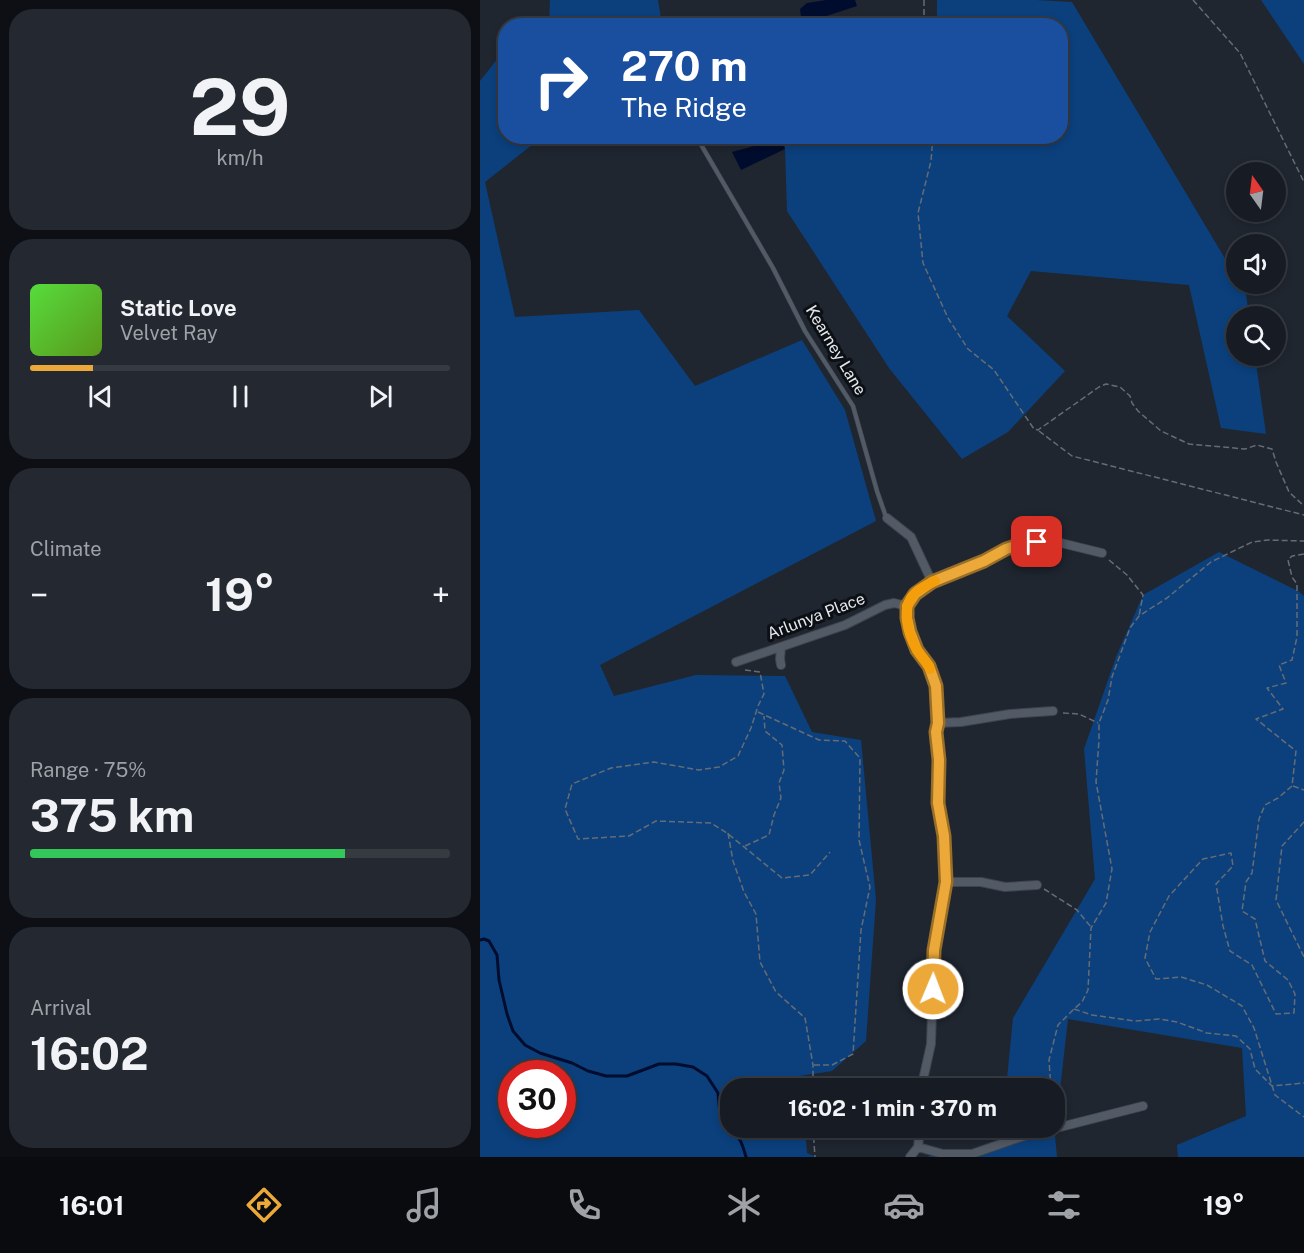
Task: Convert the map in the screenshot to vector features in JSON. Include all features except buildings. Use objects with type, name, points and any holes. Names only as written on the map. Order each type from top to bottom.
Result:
[{"type":"street","name":"Kearney Lane","points":[[887,518],[910,537],[932,582]]},
{"type":"street","points":[[923,1078],[931,1044],[934,950],[946,882],[944,841],[938,803],[936,686],[929,666],[917,650],[910,632],[907,606],[915,594],[932,582],[1021,544],[1057,542],[1102,553]]},
{"type":"street","name":"Arlunya Place","points":[[736,662],[844,625],[885,604],[894,603],[907,606]]},
{"type":"street","points":[[781,647],[781,665]]},
{"type":"street","points":[[938,723],[1053,711]]},
{"type":"street","points":[[946,882],[981,882],[1005,886],[1037,885]]},
{"type":"street","points":[[918,1147],[943,1154],[972,1154],[1021,1137],[1143,1106]]},
{"type":"street","points":[[910,1157],[918,1147],[919,1138]]},
{"type":"lane","name":"Kearney Lane","points":[[701,144],[773,268],[805,331],[853,406],[887,518]]},
{"type":"path","points":[[924,0],[924,18]]},
{"type":"path","points":[[1193,0],[1240,53],[1304,182]]},
{"type":"path","points":[[932,144],[931,161],[918,213],[922,263],[948,318],[968,349],[994,370],[1034,429],[1072,456],[1304,515]]},
{"type":"path","points":[[1038,430],[1099,387],[1106,384],[1120,387],[1130,396],[1132,404],[1138,411],[1161,431],[1190,444],[1245,449],[1257,445],[1272,449],[1288,492],[1304,506]]},
{"type":"path","points":[[1050,1078],[1049,1060],[1058,1025],[1082,1002],[1088,990],[1091,928],[1106,903],[1112,869],[1096,783],[1100,740],[1099,723],[1108,700],[1112,676],[1130,628],[1139,616],[1167,598],[1211,562],[1252,542],[1304,541]]},
{"type":"path","points":[[1102,553],[1127,575],[1143,595],[1139,616]]},
{"type":"path","points":[[1304,554],[1292,556],[1288,560],[1292,577],[1297,584],[1297,637],[1292,660],[1279,665],[1286,683],[1267,688],[1283,709],[1256,719],[1296,751],[1292,786],[1265,805],[1259,819],[1252,873],[1246,882],[1242,911],[1255,920],[1264,962],[1288,980],[1295,994],[1294,1013],[1276,1014],[1252,965],[1230,951],[1216,884],[1233,866],[1231,853],[1203,860],[1169,896],[1150,932],[1145,958],[1156,979],[1181,977],[1207,985],[1242,1006],[1254,1028],[1275,1095],[1304,1117]]},
{"type":"path","points":[[736,662],[741,669],[760,672],[764,694],[738,756],[719,767],[699,770],[654,762],[611,768],[572,784],[565,809],[578,839],[629,836],[656,821],[711,824],[727,833],[782,878],[810,875],[830,852]]},
{"type":"path","points":[[1053,711],[1079,714],[1099,723]]},
{"type":"path","points":[[757,712],[819,740],[845,741],[860,758],[859,840],[870,887],[861,930],[853,1054],[832,1065],[813,1065]]},
{"type":"path","points":[[744,846],[769,835],[781,798],[779,783],[784,770],[782,746],[765,731],[764,715]]},
{"type":"path","points":[[1292,786],[1304,790]]},
{"type":"path","points":[[1304,822],[1282,846],[1276,900],[1304,957]]},
{"type":"path","points":[[727,833],[733,861],[744,892],[756,914],[760,962],[776,992],[805,1018],[813,1078]]},
{"type":"path","points":[[1037,885],[1077,910],[1091,928]]},
{"type":"path","points":[[1074,1009],[1092,1015],[1135,1021],[1159,1019],[1177,1022],[1207,1033],[1236,1036],[1250,1049],[1256,1069],[1272,1086]]},
{"type":"path","points":[[1272,1086],[1304,1083]]},
{"type":"path","points":[[813,1138],[814,1157]]},
{"type":"shaded area","points":[[550,0],[658,0],[661,18],[549,18]]},
{"type":"shaded area","points":[[826,0],[855,0],[857,6],[820,18],[801,18],[800,9],[807,3]]},
{"type":"shaded area","points":[[937,0],[1072,2],[1226,260],[1226,294],[1246,294],[1248,306],[1226,306],[1226,366],[1256,366],[1266,434],[1221,428],[1189,285],[1031,271],[1007,316],[1065,371],[1008,432],[962,459],[889,368],[787,211],[784,144],[1068,144],[1068,18],[937,18]]},
{"type":"shaded area","points":[[1261,0],[1304,0],[1304,64]]},
{"type":"shaded area","points":[[498,58],[498,144],[533,144],[485,182],[515,317],[639,310],[695,386],[802,340],[845,410],[876,521],[600,665],[614,696],[696,675],[785,676],[812,732],[861,740],[876,900],[866,1041],[832,1071],[800,1076],[800,1078],[720,1078],[720,1138],[806,1138],[807,1153],[816,1157],[480,1157],[480,81]]},
{"type":"shaded area","points":[[761,144],[784,144],[785,149],[741,170],[732,152]]},
{"type":"shaded area","points":[[1219,552],[1304,596],[1304,1157],[1178,1157],[1177,1145],[1246,1116],[1242,1048],[1068,1019],[1061,1078],[1007,1078],[1013,1018],[1095,879],[1084,749],[1116,657],[1143,595]]},
{"type":"shaded area","points":[[1042,1138],[1055,1138],[1057,1157],[928,1157]]},
{"type":"waterway","points":[[480,940],[489,941],[497,955],[499,980],[507,1014],[513,1031],[525,1045],[540,1053],[606,1076],[627,1076],[659,1064],[693,1067],[707,1076],[718,1093],[720,1113]]},
{"type":"waterway","points":[[739,1138],[746,1157]]},
{"type":"slow traffic","points":[[930,669],[917,650],[910,632],[907,606],[915,594],[935,581]]},
{"type":"route","points":[[933,989],[934,950],[946,882],[944,836],[938,803],[936,686],[929,666],[917,650],[910,632],[907,606],[915,594],[932,582],[984,561],[1006,549],[1037,542]]}]
